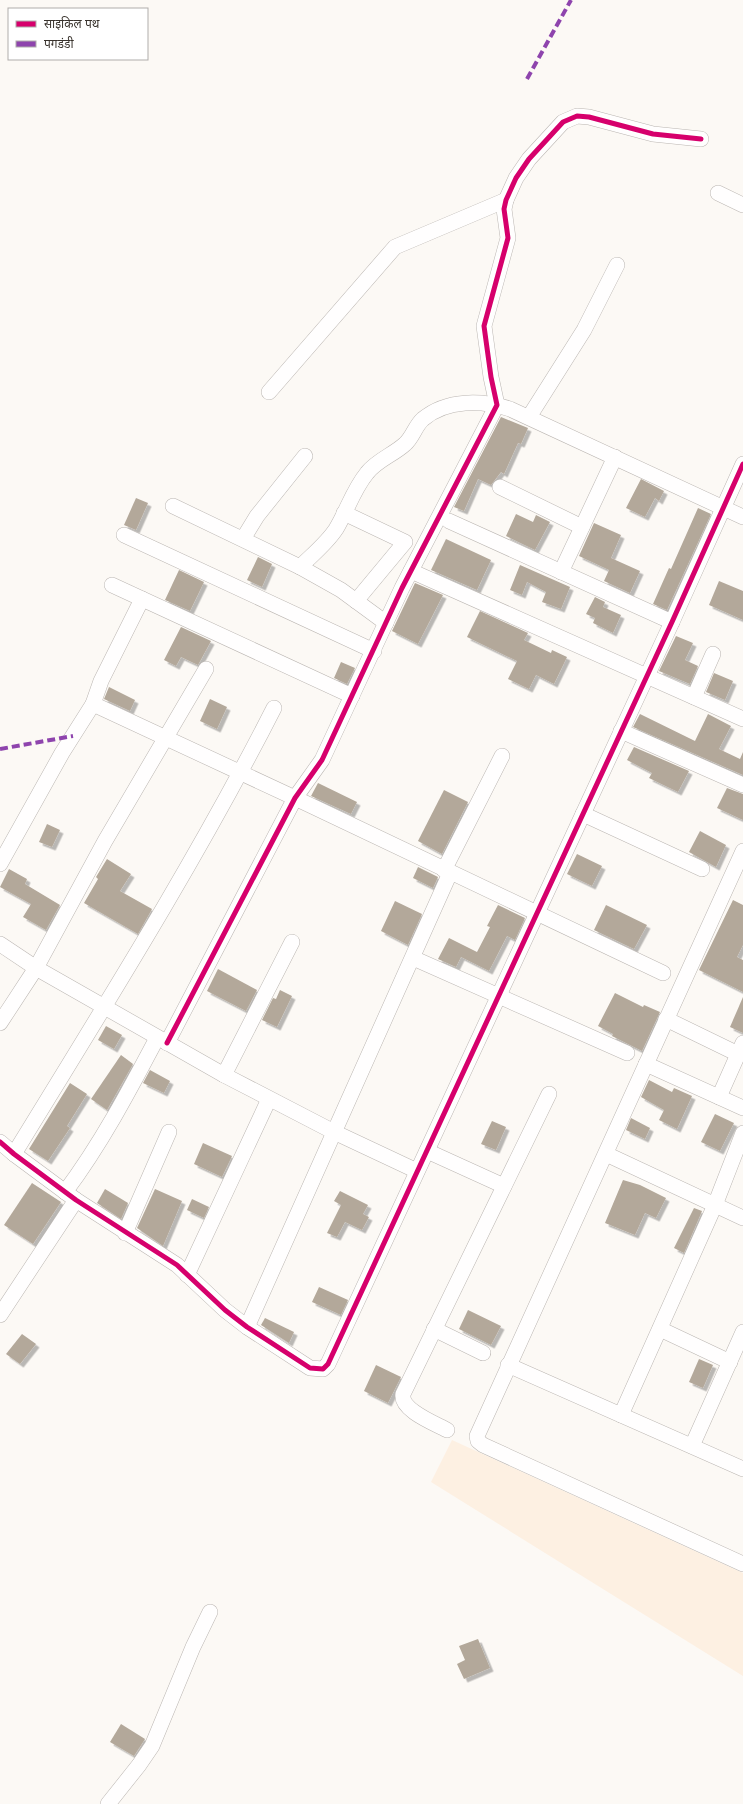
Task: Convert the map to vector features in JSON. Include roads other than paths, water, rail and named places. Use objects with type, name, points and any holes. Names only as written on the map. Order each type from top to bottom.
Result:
[{"type":"street","points":[[0,1315],[70,1196],[95,1147],[127,1094],[162,1041],[295,798],[322,760],[411,571],[497,405],[491,377],[484,326],[508,238],[504,208],[516,178],[529,159],[568,118],[583,116],[653,134],[701,139]]},
{"type":"street","points":[[718,193],[743,205]]},
{"type":"street","points":[[269,392],[394,247],[506,200]]},
{"type":"street","points":[[529,417],[584,330],[617,265]]},
{"type":"street","points":[[300,567],[332,533],[366,474],[380,460],[407,443],[423,419],[443,408],[460,403],[475,402],[497,405],[529,417],[743,517]]},
{"type":"street","points":[[243,539],[257,516],[305,456]]},
{"type":"street","points":[[561,572],[614,457]]},
{"type":"street","points":[[0,1142],[70,1196],[125,1233],[167,1258],[225,1310],[247,1327],[310,1368],[323,1369],[328,1364],[427,1151],[672,622],[743,464]]},
{"type":"street","points":[[500,486],[582,527]]},
{"type":"street","points":[[173,506],[300,567],[341,590],[386,623]]},
{"type":"street","points":[[344,513],[405,542],[356,601]]},
{"type":"street","points":[[450,522],[672,622]]},
{"type":"street","points":[[124,535],[374,651]]},
{"type":"street","points":[[411,571],[743,719]]},
{"type":"street","points":[[112,585],[352,696]]},
{"type":"street","points":[[0,864],[58,760],[93,704],[102,681],[142,599]]},
{"type":"street","points":[[694,697],[713,654]]},
{"type":"street","points":[[0,1023],[36,968],[105,841],[167,738],[206,669]]},
{"type":"street","points":[[93,704],[295,798],[536,914],[663,973]]},
{"type":"street","points":[[14,1154],[153,926],[241,773],[274,708]]},
{"type":"street","points":[[621,731],[743,785]]},
{"type":"street","points":[[247,1327],[412,958],[447,871],[502,756]]},
{"type":"street","points":[[583,814],[702,869]]},
{"type":"street","points":[[743,851],[606,1154],[477,1433],[478,1440],[484,1445],[743,1564]]},
{"type":"street","points":[[224,1076],[292,942]]},
{"type":"street","points":[[0,944],[36,968],[224,1076],[334,1132],[417,1171]]},
{"type":"street","points":[[412,958],[627,1053]]},
{"type":"street","points":[[666,1019],[741,1048],[719,1097]]},
{"type":"street","points":[[646,1064],[743,1108]]},
{"type":"street","points":[[447,1430],[407,1407],[402,1398],[434,1329],[549,1094]]},
{"type":"street","points":[[187,1275],[269,1099]]},
{"type":"street","points":[[125,1233],[169,1132]]},
{"type":"street","points":[[621,1415],[715,1205],[743,1133]]},
{"type":"street","points":[[427,1151],[504,1186]]},
{"type":"street","points":[[606,1154],[743,1218]]},
{"type":"street","points":[[434,1329],[483,1353]]},
{"type":"street","points":[[660,1329],[730,1362]]},
{"type":"street","points":[[692,1446],[743,1332]]},
{"type":"street","points":[[508,1365],[743,1469]]},
{"type":"street","points":[[108,1804],[152,1746],[193,1647],[210,1612]]}]
